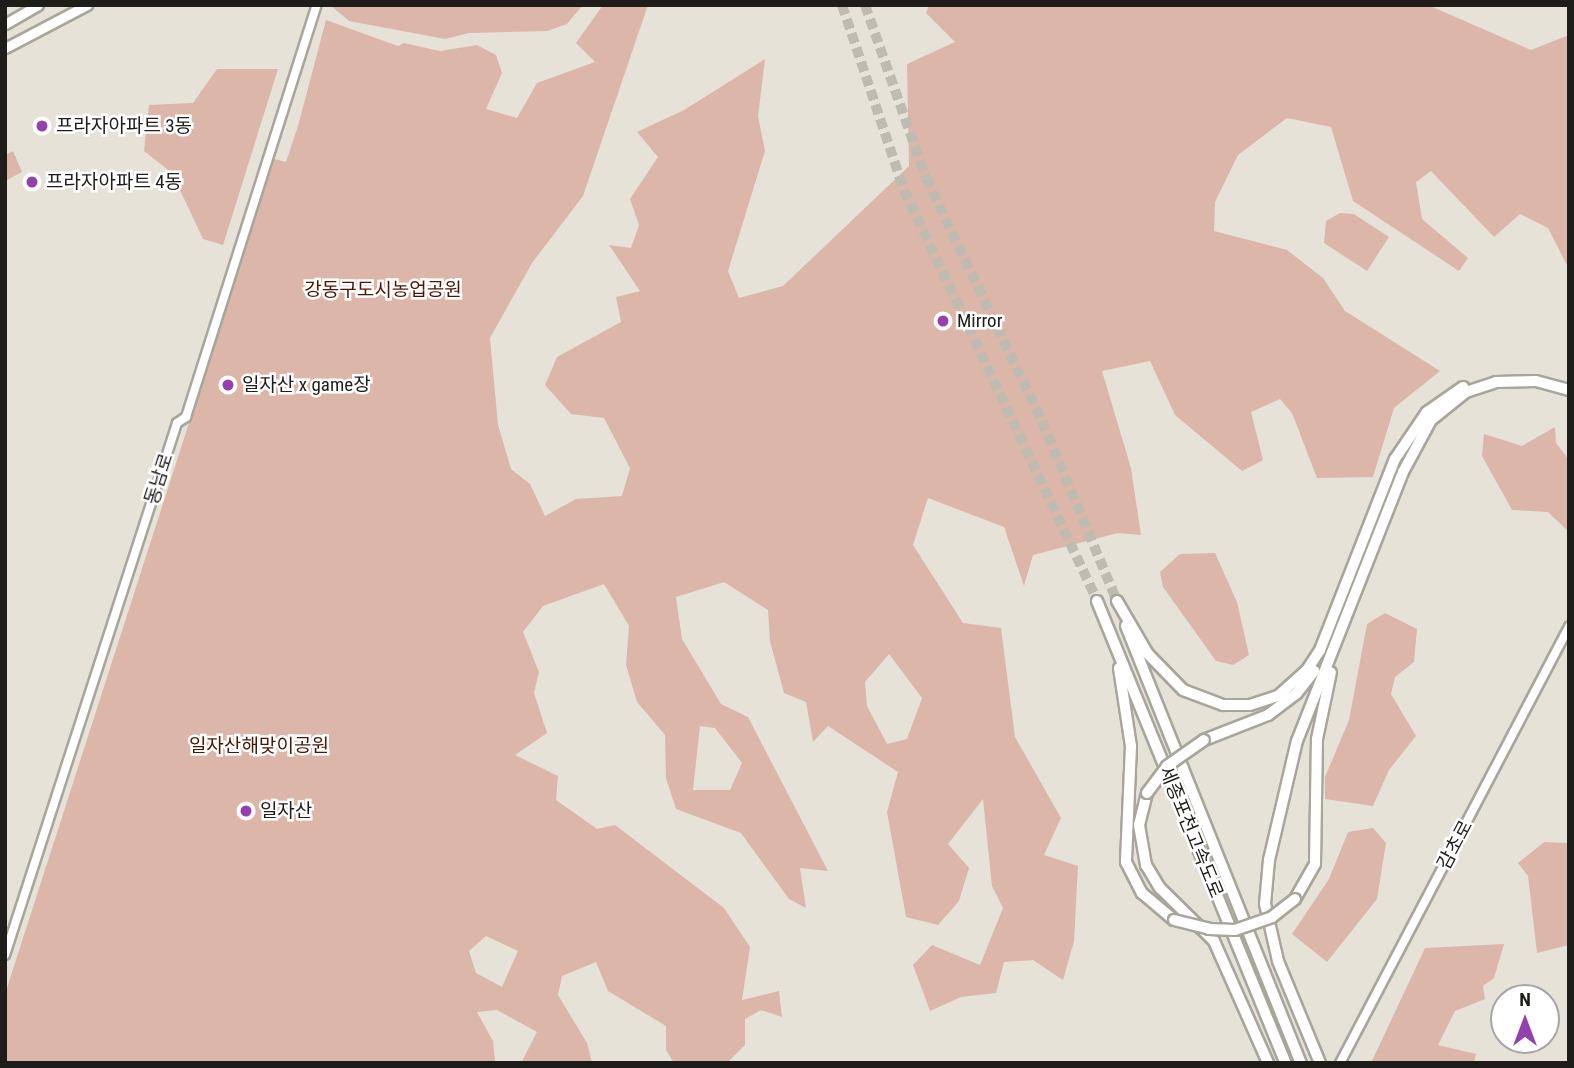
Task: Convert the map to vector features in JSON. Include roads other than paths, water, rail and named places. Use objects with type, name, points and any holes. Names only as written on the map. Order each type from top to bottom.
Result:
[{"type":"highway","points":[[1268,1063],[1214,941],[1160,888],[1146,864],[1139,825],[1147,793],[1167,766],[1204,740],[1268,715],[1297,693],[1314,671],[1411,432],[1443,398],[1476,382],[1517,375],[1569,388]]},
{"type":"highway","points":[[1320,1063],[1268,926],[1265,894],[1269,860],[1297,741],[1402,472],[1431,420],[1466,392],[1496,382],[1524,379],[1569,388]]},
{"type":"highway","name":"세종포천고속도로","points":[[1301,1063],[1116,601],[1148,654],[1183,690],[1223,705],[1250,705],[1278,696],[1300,678],[1320,650],[1385,482],[1411,432]]},
{"type":"highway","points":[[1116,648],[1131,746],[1124,834],[1126,862],[1142,892],[1174,920],[1209,929],[1235,930],[1272,917],[1295,899],[1310,878],[1316,857],[1317,739],[1325,691],[1387,527],[1402,472]]},
{"type":"highway","name":"세종포천고속도로","points":[[1097,601],[1286,1063]]},
{"type":"main road","points":[[5,24],[38,5]]},
{"type":"main road","points":[[5,48],[86,5]]},
{"type":"main road","name":"동남로","points":[[5,956],[177,423],[187,416],[317,5]]},
{"type":"main road","name":"감초로","points":[[1340,1063],[1569,626]]},
{"type":"tunnel","points":[[842,5],[904,190],[1097,601]]},
{"type":"tunnel","points":[[865,5],[926,178],[1042,421],[1117,601]]},
{"type":"place","name":"프라자아파트 3동","points":[[42,126]]},
{"type":"place","name":"프라자아파트 4동","points":[[32,182]]},
{"type":"place","name":"Mirror","points":[[943,321]]},
{"type":"place","name":"일자산 x game장","points":[[228,385]]},
{"type":"place","name":"일자산","points":[[246,811]]},
{"type":"park label","name":"강동구도시농업공원","points":[[383,290]]},
{"type":"park label","name":"일자산해맞이공원","points":[[259,746]]}]
